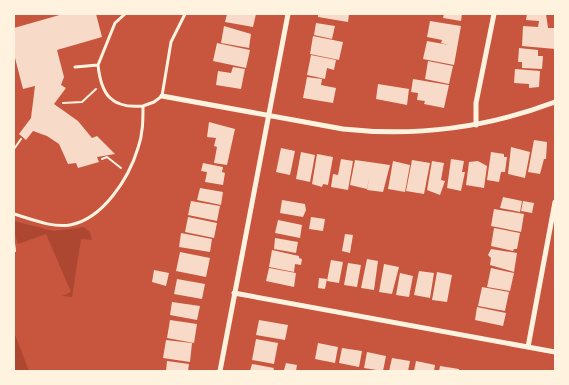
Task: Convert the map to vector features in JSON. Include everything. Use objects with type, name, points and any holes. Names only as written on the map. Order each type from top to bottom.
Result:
[{"type":"street","points":[[220,371],[288,14]]},
{"type":"street","points":[[476,125],[476,103],[494,14]]},
{"type":"street","points":[[162,96],[367,132],[430,131],[476,125],[555,102]]},
{"type":"street","points":[[528,347],[555,202]]},
{"type":"street","points":[[234,292],[555,352]]},
{"type":"lane","points":[[125,14],[115,23],[98,65],[100,84],[116,102],[132,107],[154,102],[162,96],[171,42],[185,14]]},
{"type":"lane","points":[[75,66],[98,65]]},
{"type":"lane","points":[[14,214],[54,225],[69,225],[88,219],[110,199],[138,149],[143,127],[143,106]]},
{"type":"path","points":[[63,103],[82,102],[100,84]]},
{"type":"path","points":[[14,149],[21,139]]},
{"type":"path","points":[[102,159],[106,158],[126,172]]},
{"type":"path","points":[[14,243],[15,251]]},
{"type":"shaded area","points":[[14,221],[54,231],[84,227],[90,232],[92,240],[81,239],[72,297],[62,296],[71,292],[46,234],[18,244],[14,232]]},
{"type":"shaded area","points":[[14,332],[29,371],[14,371]]},
{"type":"building","points":[[63,14],[96,14],[102,37],[57,50],[64,77],[61,85],[66,88],[54,104],[78,121],[92,138],[97,136],[115,154],[97,157],[99,162],[78,168],[76,163],[68,164],[59,144],[47,136],[33,131],[26,140],[19,134],[31,118],[35,86],[23,89],[14,54],[14,28]]},
{"type":"building","points":[[227,14],[256,14],[253,27],[225,22]]},
{"type":"building","points":[[318,14],[349,14],[348,22],[318,17]]},
{"type":"building","points":[[444,14],[462,14],[461,21],[443,18]]},
{"type":"building","points":[[527,14],[546,14],[548,28],[555,28],[555,49],[522,46],[523,26],[538,27],[539,21],[526,20]]},
{"type":"building","points":[[430,21],[461,26],[454,65],[423,59],[427,41],[449,45],[441,43],[442,40],[427,37]]},
{"type":"building","points":[[316,23],[335,26],[332,39],[314,35]]},
{"type":"building","points":[[224,26],[251,34],[249,48],[221,43]]},
{"type":"building","points":[[313,36],[343,42],[339,60],[310,54]]},
{"type":"building","points":[[217,43],[250,50],[246,68],[213,61]]},
{"type":"building","points":[[519,48],[538,50],[538,56],[543,56],[542,69],[522,68],[522,62],[518,62]]},
{"type":"building","points":[[311,55],[336,60],[334,70],[327,68],[325,79],[307,75]]},
{"type":"building","points":[[428,61],[453,66],[449,84],[425,79]]},
{"type":"building","points":[[233,67],[245,69],[241,89],[216,85],[218,71],[231,73]]},
{"type":"building","points":[[515,69],[540,71],[539,87],[529,88],[529,84],[514,83]]},
{"type":"building","points":[[307,77],[322,79],[321,85],[336,88],[333,103],[303,98]]},
{"type":"building","points":[[413,79],[449,85],[444,108],[424,104],[425,101],[417,100],[418,93],[411,92]]},
{"type":"building","points":[[378,84],[409,89],[407,105],[376,99]]},
{"type":"building","points":[[209,122],[235,129],[227,165],[214,163],[217,147],[214,146],[216,138],[207,137]]},
{"type":"building","points":[[534,140],[547,142],[546,159],[544,159],[540,174],[528,172]]},
{"type":"building","points":[[511,147],[530,152],[525,178],[508,174]]},
{"type":"building","points":[[281,148],[295,151],[290,175],[276,172]]},
{"type":"building","points":[[301,152],[315,155],[310,182],[296,179]]},
{"type":"building","points":[[491,152],[504,154],[504,157],[507,157],[505,172],[501,172],[499,182],[487,180]]},
{"type":"building","points":[[317,154],[333,157],[328,185],[323,184],[322,187],[312,184]]},
{"type":"building","points":[[341,159],[353,161],[348,190],[331,187],[333,174],[338,175]]},
{"type":"building","points":[[451,159],[464,161],[462,172],[465,172],[461,191],[447,188]]},
{"type":"building","points":[[355,160],[390,165],[383,192],[367,190],[370,173],[367,189],[350,185]]},
{"type":"building","points":[[412,160],[430,163],[424,194],[406,191]]},
{"type":"building","points":[[393,161],[410,165],[405,192],[388,189]]},
{"type":"building","points":[[432,161],[444,163],[441,180],[445,181],[440,195],[427,190]]},
{"type":"building","points":[[478,161],[487,166],[484,188],[466,185],[469,162]]},
{"type":"building","points":[[203,163],[223,167],[222,172],[225,173],[223,185],[205,182],[207,172],[201,171]]},
{"type":"building","points":[[200,188],[223,192],[221,205],[197,200]]},
{"type":"building","points":[[503,197],[522,201],[520,212],[500,208]]},
{"type":"building","points":[[282,200],[305,204],[306,210],[303,217],[280,213]]},
{"type":"building","points":[[191,201],[220,206],[217,221],[188,215]]},
{"type":"building","points":[[523,201],[534,203],[532,213],[521,211]]},
{"type":"building","points":[[494,209],[524,214],[521,232],[491,226]]},
{"type":"building","points":[[188,217],[217,223],[214,238],[185,232]]},
{"type":"building","points":[[311,217],[325,219],[323,231],[309,229]]},
{"type":"building","points":[[278,220],[302,225],[300,238],[275,233]]},
{"type":"building","points":[[494,228],[520,233],[517,249],[513,251],[491,246]]},
{"type":"building","points":[[181,233],[212,239],[210,252],[179,247]]},
{"type":"building","points":[[345,234],[353,235],[350,253],[342,251]]},
{"type":"building","points":[[275,238],[298,242],[296,253],[274,249]]},
{"type":"building","points":[[491,249],[517,253],[514,272],[490,265],[491,258],[488,255]]},
{"type":"building","points":[[272,250],[299,256],[302,259],[301,265],[295,264],[294,272],[269,267]]},
{"type":"building","points":[[180,252],[210,258],[206,277],[176,271]]},
{"type":"building","points":[[367,259],[378,261],[374,290],[361,288]]},
{"type":"building","points":[[331,260],[343,262],[339,283],[327,281]]},
{"type":"building","points":[[348,263],[361,265],[357,287],[344,285]]},
{"type":"building","points":[[384,264],[399,267],[392,294],[379,292]]},
{"type":"building","points":[[269,268],[296,273],[294,287],[266,281]]},
{"type":"building","points":[[491,268],[514,273],[510,291],[487,287]]},
{"type":"building","points":[[154,270],[169,273],[166,286],[152,282]]},
{"type":"building","points":[[419,271],[434,273],[430,298],[414,295]]},
{"type":"building","points":[[437,272],[452,275],[447,302],[432,300]]},
{"type":"building","points":[[400,273],[413,276],[409,297],[396,295]]},
{"type":"building","points":[[319,278],[327,279],[325,289],[318,288]]},
{"type":"building","points":[[177,279],[205,284],[202,299],[174,294]]},
{"type":"building","points":[[482,287],[509,292],[505,311],[478,306]]},
{"type":"building","points":[[172,302],[200,306],[197,320],[170,315]]},
{"type":"building","points":[[477,307],[506,313],[503,326],[475,320]]},
{"type":"building","points":[[170,320],[197,324],[194,343],[167,338]]},
{"type":"building","points":[[259,320],[288,325],[285,340],[256,335]]},
{"type":"building","points":[[256,339],[278,343],[274,364],[252,360]]},
{"type":"building","points":[[166,340],[192,343],[190,362],[163,358]]},
{"type":"building","points":[[318,343],[338,347],[335,363],[315,359]]},
{"type":"building","points":[[342,348],[362,351],[359,367],[339,363]]},
{"type":"building","points":[[367,352],[386,356],[383,371],[364,368]]},
{"type":"building","points":[[392,358],[410,361],[408,371],[389,371]]},
{"type":"building","points":[[167,361],[189,364],[188,371],[166,371]]},
{"type":"building","points":[[416,361],[435,365],[434,371],[414,371]]},
{"type":"building","points":[[286,363],[297,365],[296,371],[284,370]]},
{"type":"building","points":[[252,364],[274,368],[273,371],[250,371]]},
{"type":"building","points":[[440,366],[459,369],[459,371],[439,371]]}]
